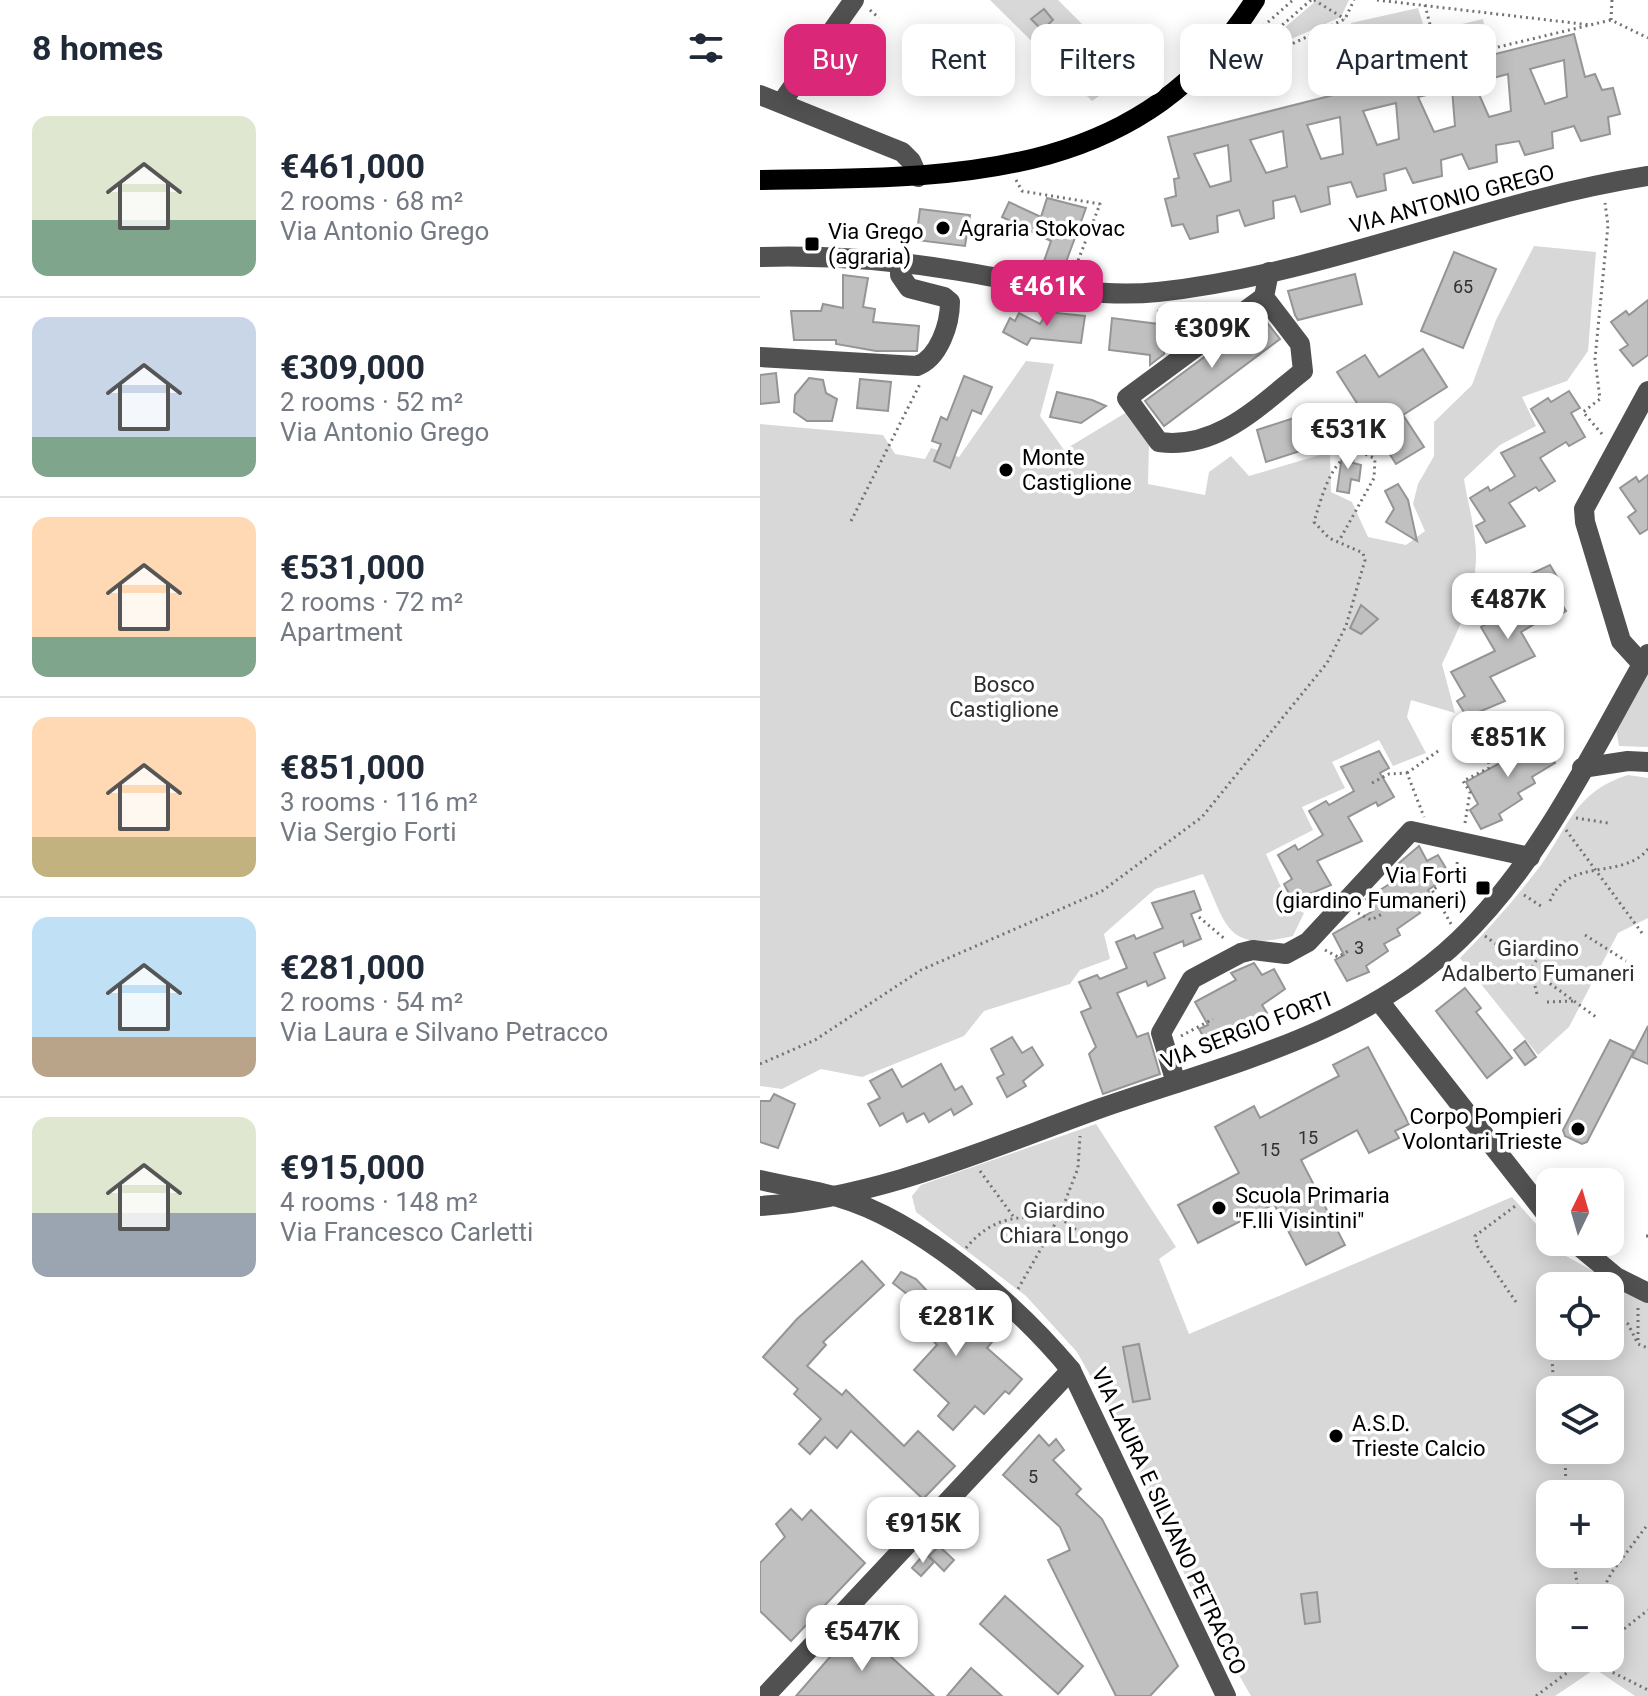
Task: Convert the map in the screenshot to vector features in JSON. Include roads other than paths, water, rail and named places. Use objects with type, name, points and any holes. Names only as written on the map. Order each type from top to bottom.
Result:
[{"type":"main road","points":[[760,180],[918,177],[1013,166],[1091,139],[1177,88],[1209,62],[1255,0]]},
{"type":"street","points":[[782,102],[854,0]]},
{"type":"street","points":[[760,95],[902,152],[911,161],[918,177]]},
{"type":"street","name":"VIA ANTONIO GREGO","points":[[760,257],[900,262],[1078,291],[1116,294],[1172,290],[1269,272],[1648,176]]},
{"type":"street","points":[[760,357],[917,366],[926,363],[938,346],[950,302],[944,297],[909,288],[900,275],[900,262]]},
{"type":"street","points":[[1264,297],[1300,344],[1303,371],[1233,427],[1191,441],[1159,442],[1127,398],[1264,297],[1269,272]]},
{"type":"street","name":"VIA SERGIO FORTI","points":[[760,1206],[839,1197],[970,1157],[1301,1039],[1379,1001],[1459,939],[1530,857],[1645,659],[1621,641],[1585,522],[1584,509],[1648,391]]},
{"type":"street","points":[[1582,768],[1628,761],[1648,762]]},
{"type":"street","points":[[1176,1083],[1161,1033],[1192,979],[1241,953],[1253,950],[1286,954],[1308,942],[1411,831],[1530,857]]},
{"type":"street","points":[[1379,1001],[1536,1202]]},
{"type":"street","points":[[760,1180],[839,1197]]},
{"type":"street","name":"VIA LAURA E SILVANO PETRACCO","points":[[839,1197],[897,1225],[956,1260],[1041,1334],[1071,1370],[1226,1696]]},
{"type":"street","points":[[1591,1256],[1644,1298]]},
{"type":"street","points":[[765,1696],[1071,1370]]},
{"type":"place","name":"Agraria Stokovac","points":[[943,228]]},
{"type":"place","name":"Via Grego (agraria)","points":[[812,244]]},
{"type":"place","name":"Monte Castiglione","points":[[1006,470]]},
{"type":"place","name":"Via Forti (giardino Fumaneri)","points":[[1483,888]]},
{"type":"place","name":"Corpo Pompieri Volontari Trieste","points":[[1578,1129]]},
{"type":"place","name":"Scuola Primaria \"F.lli Visintini\"","points":[[1219,1208]]},
{"type":"place","name":"A.S.D. Trieste Calcio","points":[[1336,1436]]},
{"type":"park label","name":"Bosco Castiglione","points":[[1004,696]]},
{"type":"park label","name":"Giardino Adalberto Fumaneri","points":[[1538,960]]},
{"type":"park label","name":"Giardino Chiara Longo","points":[[1064,1222]]}]
